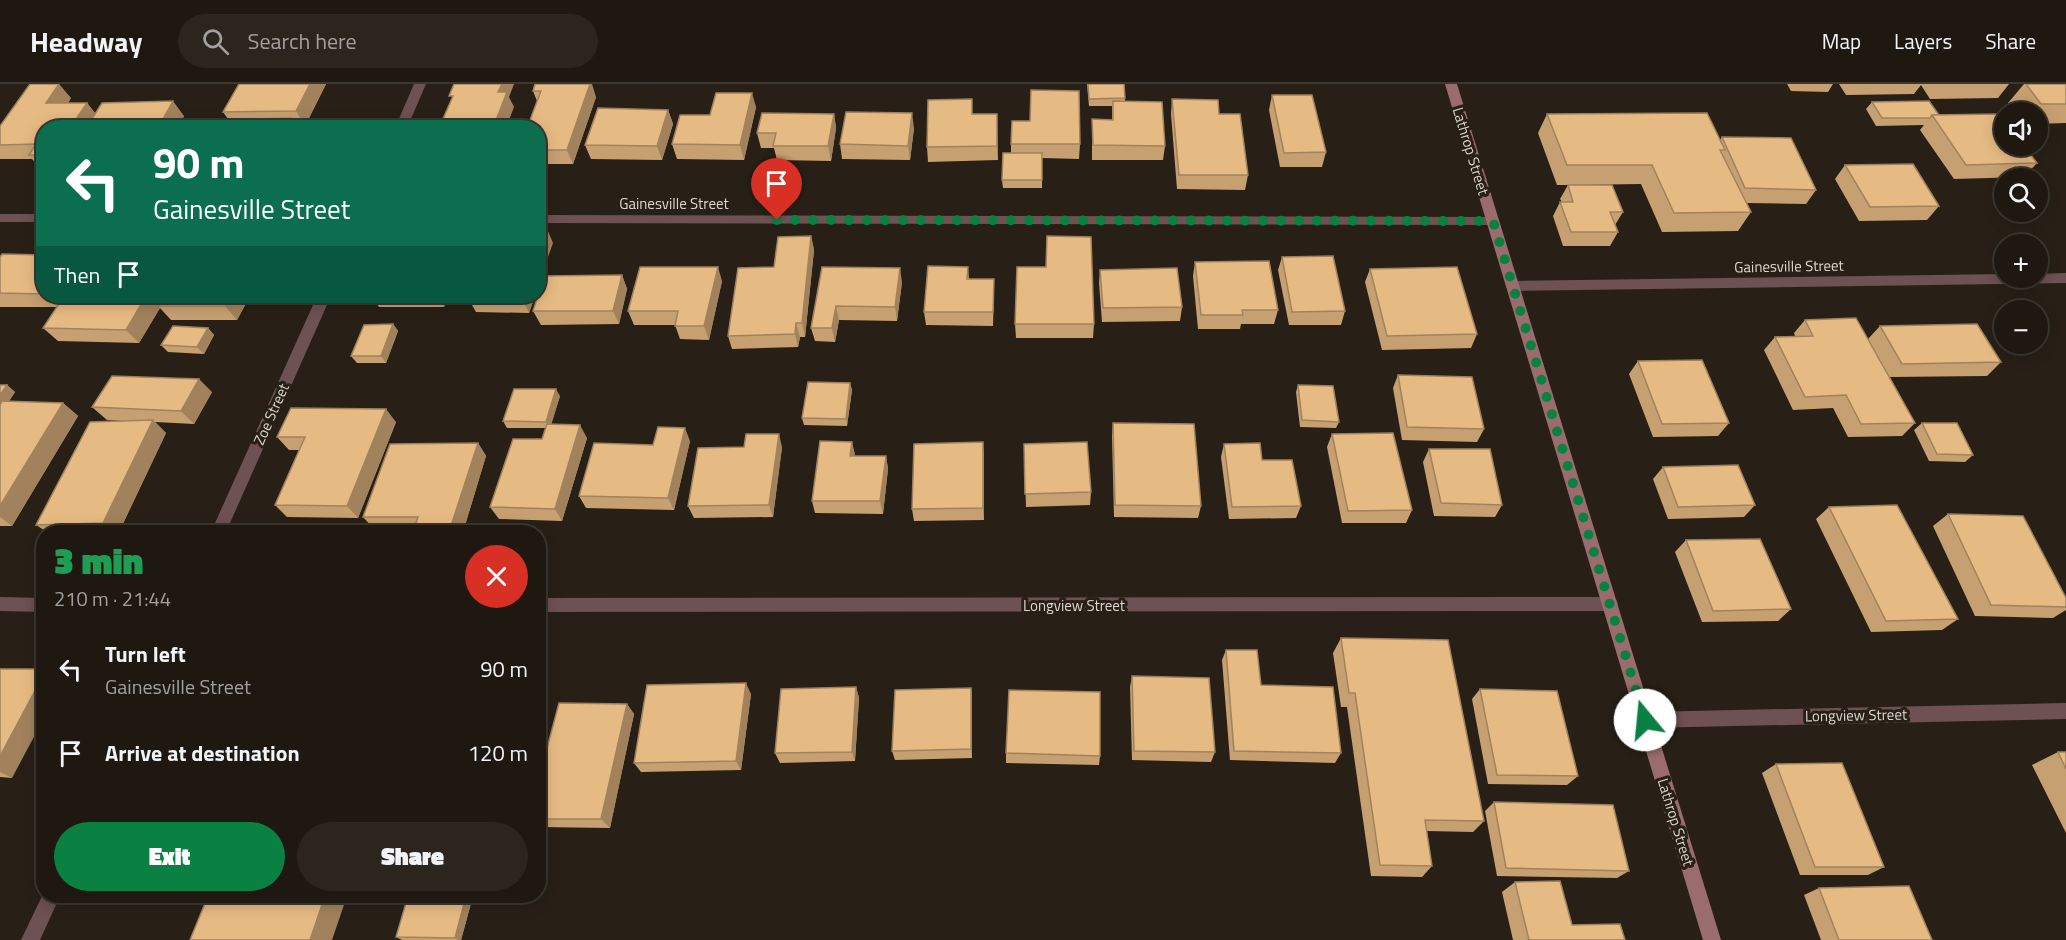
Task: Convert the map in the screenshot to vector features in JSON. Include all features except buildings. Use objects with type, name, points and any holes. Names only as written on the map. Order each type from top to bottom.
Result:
[{"type":"street","points":[[404,120],[420,84]]},
{"type":"street","name":"Lathrop Street","points":[[1451,84],[1712,940]]},
{"type":"street","points":[[0,218],[36,218]]},
{"type":"street","name":"Gainesville Street","points":[[546,219],[1493,221]]},
{"type":"street","name":"Gainesville Street","points":[[1513,286],[2066,278]]},
{"type":"street","name":"Zoe Street","points":[[221,525],[321,303]]},
{"type":"street","points":[[0,604],[36,605]]},
{"type":"street","name":"Longview Street","points":[[546,605],[1610,604]]},
{"type":"street","name":"Longview Street","points":[[1645,720],[2066,711]]},
{"type":"street","points":[[30,940],[48,903]]},
{"type":"route","points":[[777,220],[1493,221],[1645,720]]}]
